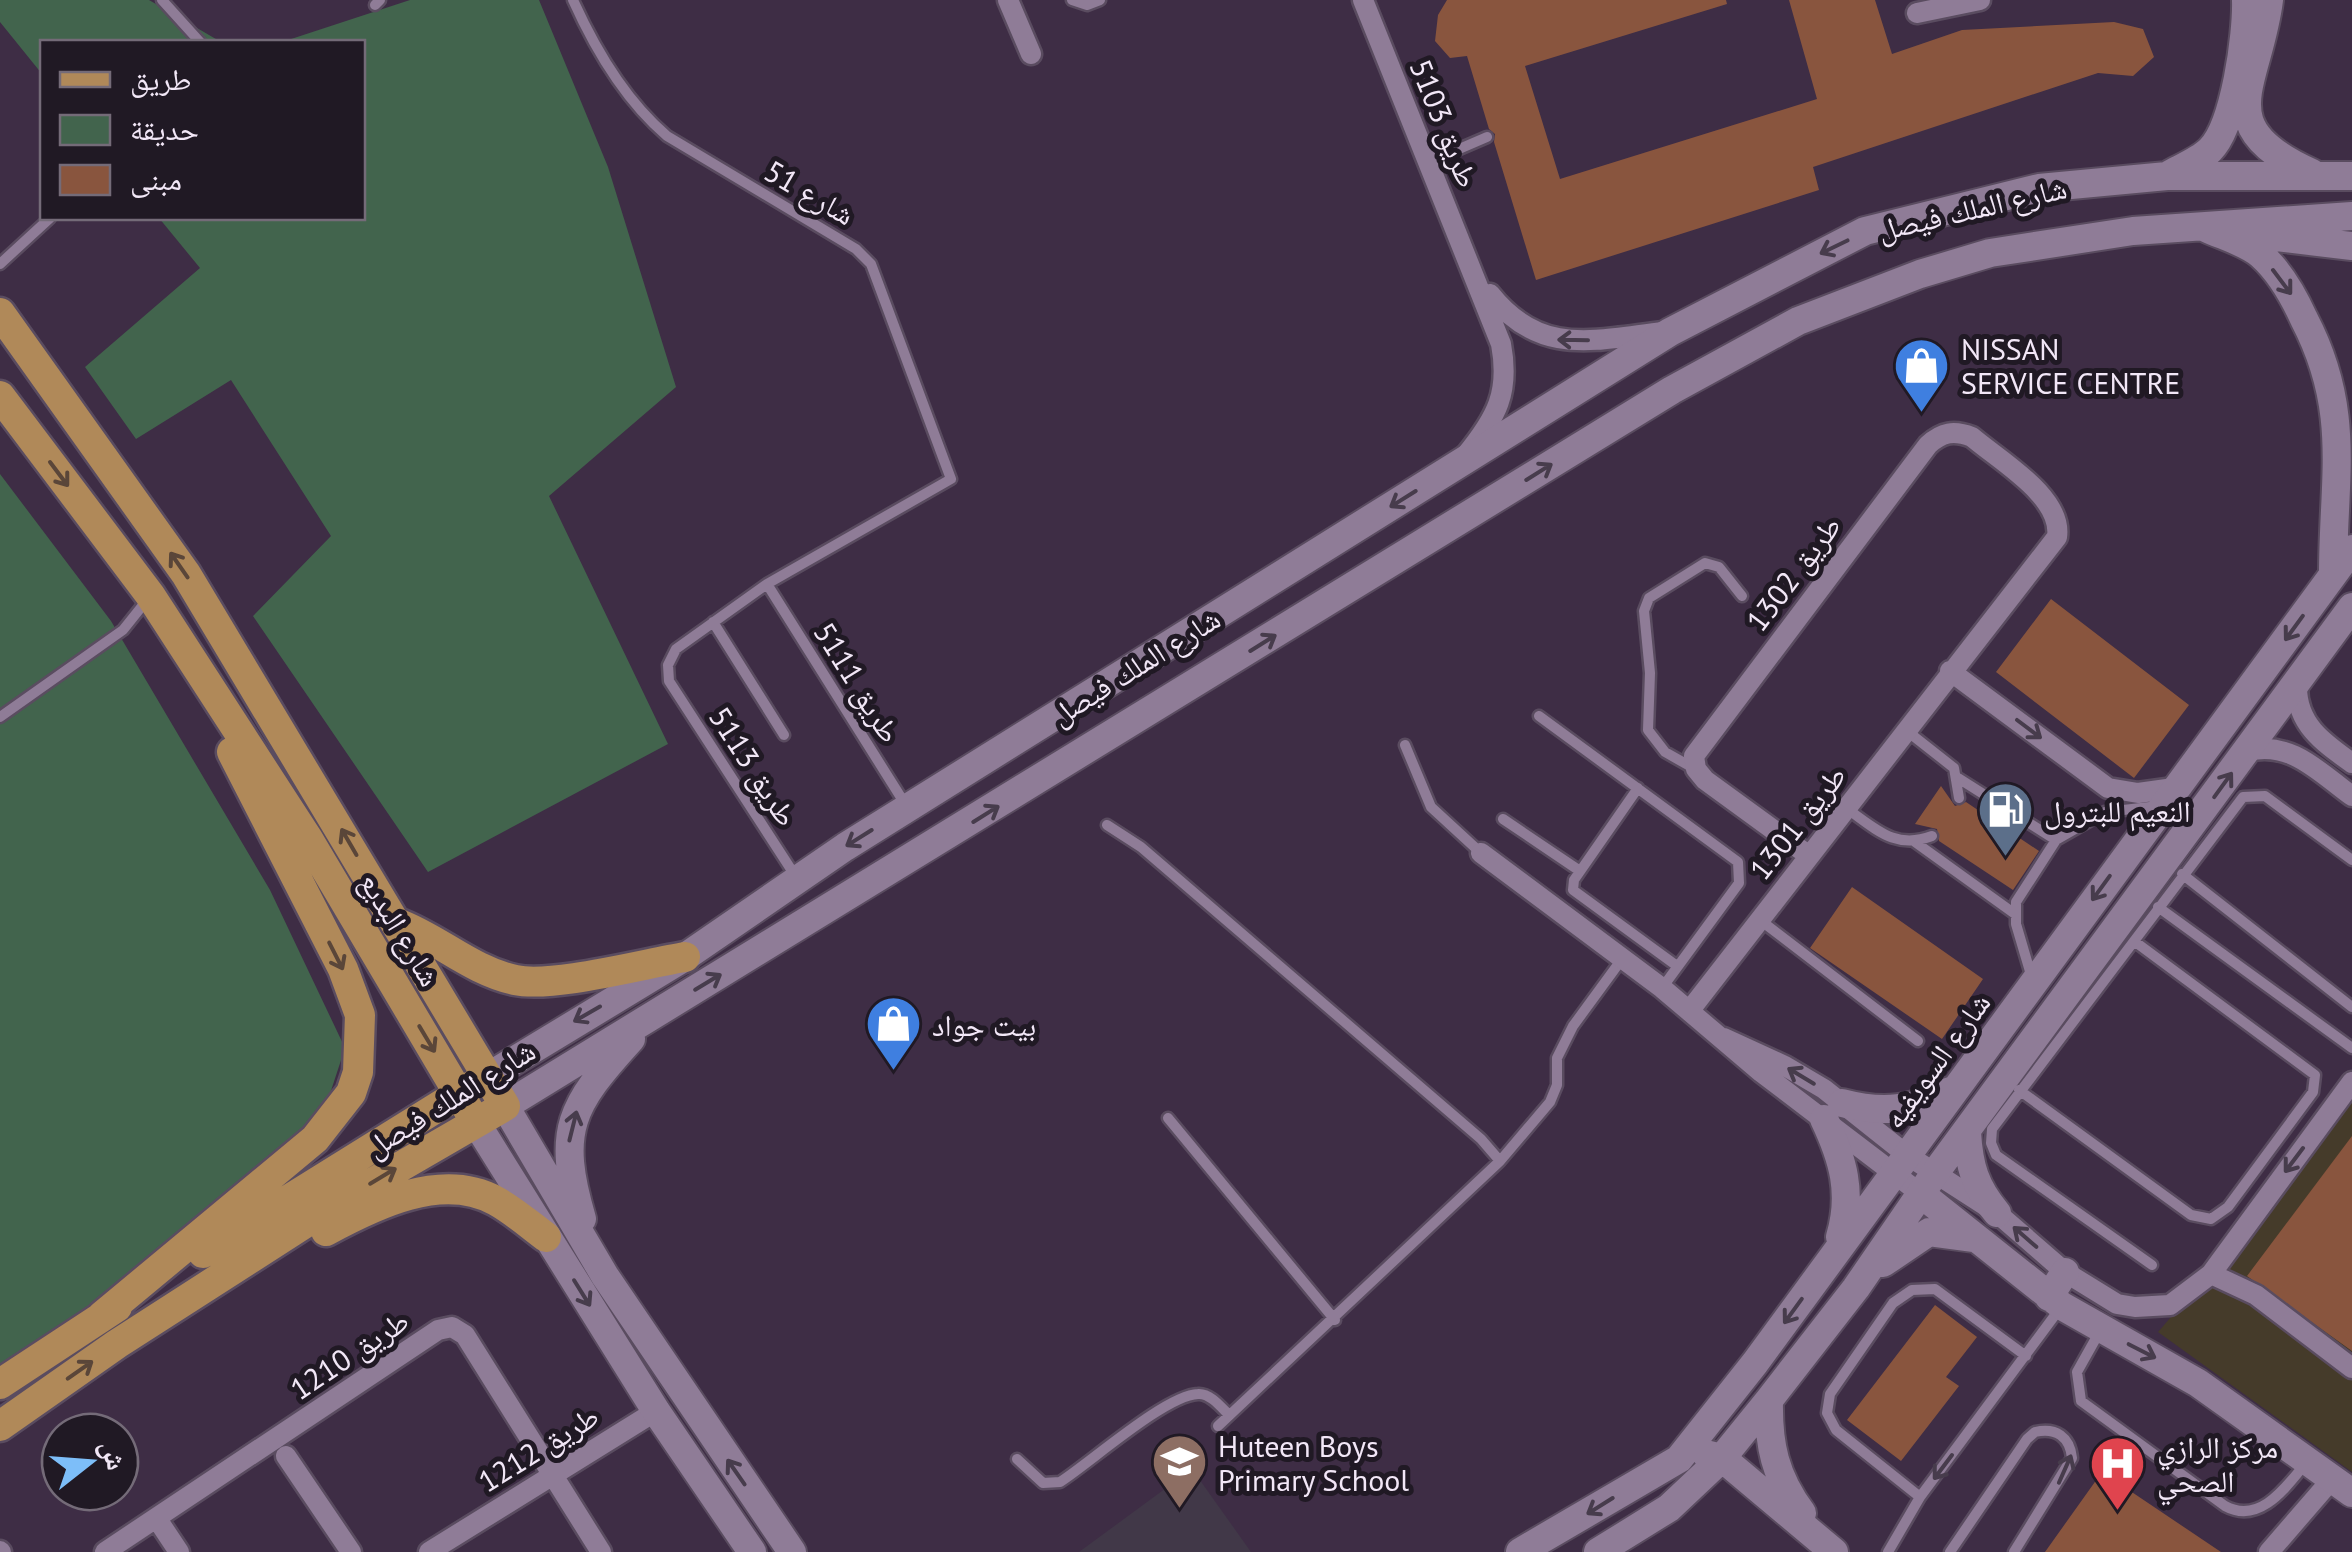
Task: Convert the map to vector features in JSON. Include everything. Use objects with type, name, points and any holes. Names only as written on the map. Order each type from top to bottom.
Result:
[{"type":"main road","points":[[2167,176],[2209,152],[2218,140],[2230,109],[2243,44],[2246,0]]},
{"type":"main road","points":[[2269,0],[2246,108],[2255,138],[2278,158],[2322,178]]},
{"type":"main road","name":"شارع الملك فيصل","points":[[0,1384],[459,1092],[685,957],[796,878],[1670,332],[1770,277],[1879,227],[2039,188],[2167,176],[2352,176]]},
{"type":"main road","name":"شارع الملك فيصل","points":[[0,1426],[117,1344],[475,1121],[506,1106],[1672,390],[1798,321],[1920,274],[1990,253],[2061,239],[2352,216]]},
{"type":"main road","points":[[2205,228],[2352,246]]},
{"type":"main road","points":[[2205,228],[2260,254],[2293,297],[2318,344],[2337,410],[2340,473],[2333,574]]},
{"type":"main road","name":"شارع البديع","points":[[0,313],[186,574],[592,1254],[687,1402],[792,1552]]},
{"type":"main road","name":"شارع البديع","points":[[0,396],[158,607],[308,839],[546,1237],[656,1411],[752,1552]]},
{"type":"main road","name":"شارع السويفيه","points":[[1520,1552],[1679,1459],[1900,1166],[2352,549]]},
{"type":"main road","points":[[102,1316],[315,1140],[351,1093],[361,1052],[360,1016],[343,969],[158,607]]},
{"type":"main road","points":[[1598,1552],[1669,1508],[1722,1458],[1769,1400],[1856,1288],[1928,1184],[2350,612]]},
{"type":"main road","points":[[396,923],[423,933],[454,956],[518,981],[685,957]]},
{"type":"main road","points":[[592,1254],[567,1158],[572,1118],[592,1084],[654,1014]]},
{"type":"main road","points":[[1834,1255],[1848,1209],[1833,1111],[1916,1108],[1952,1090]]},
{"type":"main road","points":[[1967,1132],[1970,1172],[1978,1191],[1997,1214]]},
{"type":"main road","points":[[1928,1184],[1976,1238],[2055,1301],[2198,1383],[2342,1486]]},
{"type":"main road","points":[[117,1344],[346,1220],[408,1194],[459,1190],[478,1194],[493,1199],[546,1237]]},
{"type":"main road","points":[[1856,1288],[1899,1249],[1930,1232],[1976,1238]]},
{"type":"main road","points":[[2055,1301],[2065,1272]]},
{"type":"main road","points":[[1769,1400],[1769,1433],[1784,1490],[1833,1551]]},
{"type":"main road","points":[[1679,1459],[1704,1454],[1722,1458],[1833,1551]]},
{"type":"street","points":[[1008,0],[1031,54]]},
{"type":"street","name":"طريق 5103","points":[[1362,0],[1501,344],[1507,377],[1491,418],[1458,464]]},
{"type":"street","points":[[1927,7],[1980,0]]},
{"type":"street","name":"طريق 5103","points":[[1470,269],[1504,311],[1531,332],[1562,342],[1670,332]]},
{"type":"street","name":"طريق 1302","points":[[1696,769],[1697,750],[1937,437],[1961,432],[1972,437],[2049,504],[2058,528]]},
{"type":"street","name":"طريق 1301","points":[[1690,1010],[1950,671],[2052,548],[2058,528]]},
{"type":"street","points":[[1950,671],[2108,788],[2167,797]]},
{"type":"street","points":[[2298,687],[2303,717],[2313,732],[2352,763]]},
{"type":"street","points":[[2248,751],[2272,748],[2295,754],[2352,796]]},
{"type":"street","points":[[1696,769],[1808,855]]},
{"type":"street","points":[[1480,853],[1724,1038],[1786,1066],[1900,1166],[1928,1184],[1997,1214],[2065,1272],[2117,1304],[2153,1308],[2186,1296],[2211,1274],[2352,1082]]},
{"type":"street","points":[[2211,1274],[2256,1295],[2352,1368]]},
{"type":"street","name":"طريق 1210","points":[[105,1552],[438,1330],[452,1327],[474,1350],[601,1552]]},
{"type":"street","name":"طريق 1212","points":[[429,1552],[456,1545],[550,1474],[656,1411]]},
{"type":"street","points":[[286,1456],[351,1552]]},
{"type":"street","points":[[2269,1552],[2342,1486]]},
{"type":"street","points":[[157,1519],[179,1552]]},
{"type":"lane","points":[[162,0],[198,40]]},
{"type":"lane","name":"شارع 51","points":[[574,0],[585,27],[642,114],[667,136],[856,249],[872,264],[951,479],[767,584]]},
{"type":"lane","points":[[1072,0],[1088,5],[1100,0]]},
{"type":"lane","points":[[1429,162],[1487,137]]},
{"type":"lane","points":[[0,264],[48,220]]},
{"type":"lane","points":[[1696,769],[1666,752],[1648,730],[1650,673],[1644,611],[1649,598],[1706,563],[1719,567],[1742,596]]},
{"type":"lane","points":[[767,584],[713,622],[784,735]]},
{"type":"lane","name":"طريق 5111","points":[[767,584],[908,808]]},
{"type":"lane","points":[[0,717],[158,607]]},
{"type":"lane","name":"طريق 5113","points":[[713,622],[676,649],[668,665],[669,682],[796,878]]},
{"type":"lane","points":[[1540,716],[1733,857],[1741,869],[1738,882],[1662,988]]},
{"type":"lane","points":[[1906,730],[1946,760],[1958,778],[2056,840]]},
{"type":"lane","points":[[1405,746],[1431,807],[1480,853]]},
{"type":"lane","points":[[1958,778],[1959,798]]},
{"type":"lane","points":[[1638,788],[1572,885],[1576,895],[1677,966]]},
{"type":"lane","points":[[2152,1266],[1996,1155],[1990,1143],[1992,1129],[2238,802],[2250,794],[2265,796],[2352,860]]},
{"type":"lane","points":[[2033,982],[2015,914],[2020,890],[2056,840],[2105,812],[2167,797]]},
{"type":"lane","points":[[1846,808],[1895,842],[1916,842],[1932,836]]},
{"type":"lane","points":[[1503,819],[1580,871]]},
{"type":"lane","points":[[1107,825],[1141,846],[1322,1000],[1481,1138],[1500,1161]]},
{"type":"lane","points":[[1916,842],[2015,914]]},
{"type":"lane","points":[[2182,874],[2352,1007]]},
{"type":"lane","points":[[2158,907],[2352,1048]]},
{"type":"lane","points":[[1759,919],[1918,1041]]},
{"type":"lane","points":[[2019,1090],[2191,1215],[2211,1220],[2228,1207],[2313,1092],[2315,1075],[2134,941]]},
{"type":"lane","points":[[1218,1426],[1500,1161],[1550,1102],[1557,1085],[1557,1058],[1573,1026],[1622,958]]},
{"type":"lane","points":[[1168,1118],[1335,1320]]},
{"type":"lane","points":[[1920,1498],[1836,1430],[1827,1413],[1830,1394],[1893,1303],[1912,1290],[1935,1289],[2026,1356]]},
{"type":"lane","points":[[1888,1552],[1920,1498],[2026,1356],[2055,1301]]},
{"type":"lane","points":[[2100,1330],[2077,1372],[2081,1401],[2225,1506],[2242,1512],[2263,1507],[2308,1461]]},
{"type":"lane","points":[[1017,1460],[1044,1483],[1060,1482],[1166,1404],[1196,1394],[1208,1396],[1229,1415]]},
{"type":"lane","points":[[1950,1552],[2027,1439],[2046,1430],[2056,1432],[2065,1438],[2072,1458],[2014,1552]]},
{"type":"shaded area","points":[[2352,1075],[2352,1472],[2158,1332],[2210,1272]]},
{"type":"shaded area","name":"Huteen Boys Primary School","points":[[1192,1469],[1251,1552],[1079,1552]]},
{"type":"green space","points":[[0,0],[149,0],[218,40],[40,40],[40,72],[0,22]]},
{"type":"green space","points":[[410,0],[539,0],[608,167],[676,387],[549,496],[668,744],[428,872],[253,616],[331,536],[231,380],[136,439],[85,367],[200,268],[161,220],[365,220],[365,40],[288,40]]},
{"type":"green space","points":[[0,474],[111,621],[270,890],[345,1048],[325,1109],[93,1305],[0,1367]]},
{"type":"building","points":[[1447,0],[1726,0],[1727,4],[1525,66],[1560,179],[1817,99],[1789,0],[1875,0],[1892,54],[1962,30],[2114,22],[2143,29],[2154,57],[2133,76],[2098,73],[1813,167],[1819,190],[1536,280],[1494,142],[1495,134],[1489,129],[1467,56],[1450,58],[1435,41],[1438,15]]},
{"type":"building","points":[[2051,599],[2189,705],[2134,778],[1996,672]]},
{"type":"building","points":[[1941,786],[1955,806],[1966,802],[2039,851],[2013,890],[1939,841],[1937,829],[1915,824]]},
{"type":"building","points":[[1852,887],[1983,979],[1942,1039],[1810,948]]},
{"type":"building","points":[[2352,1136],[2352,1351],[2247,1276]]},
{"type":"building","points":[[1935,1305],[1977,1337],[1946,1377],[1959,1386],[1901,1461],[1847,1420]]},
{"type":"building","name":"مركز الرازي الصحي","points":[[2102,1472],[2221,1552],[2045,1552]]},
{"type":"place","name":"NISSAN SERVICE CENTRE","points":[[1922,414]]},
{"type":"place","name":"النعيم للبترول","points":[[2005,859]]},
{"type":"place","name":"بيت جواد","points":[[893,1073]]},
{"type":"place","name":"Huteen Boys Primary School","points":[[1179,1511]]},
{"type":"place","name":"مركز الرازي الصحي","points":[[2118,1512]]}]
